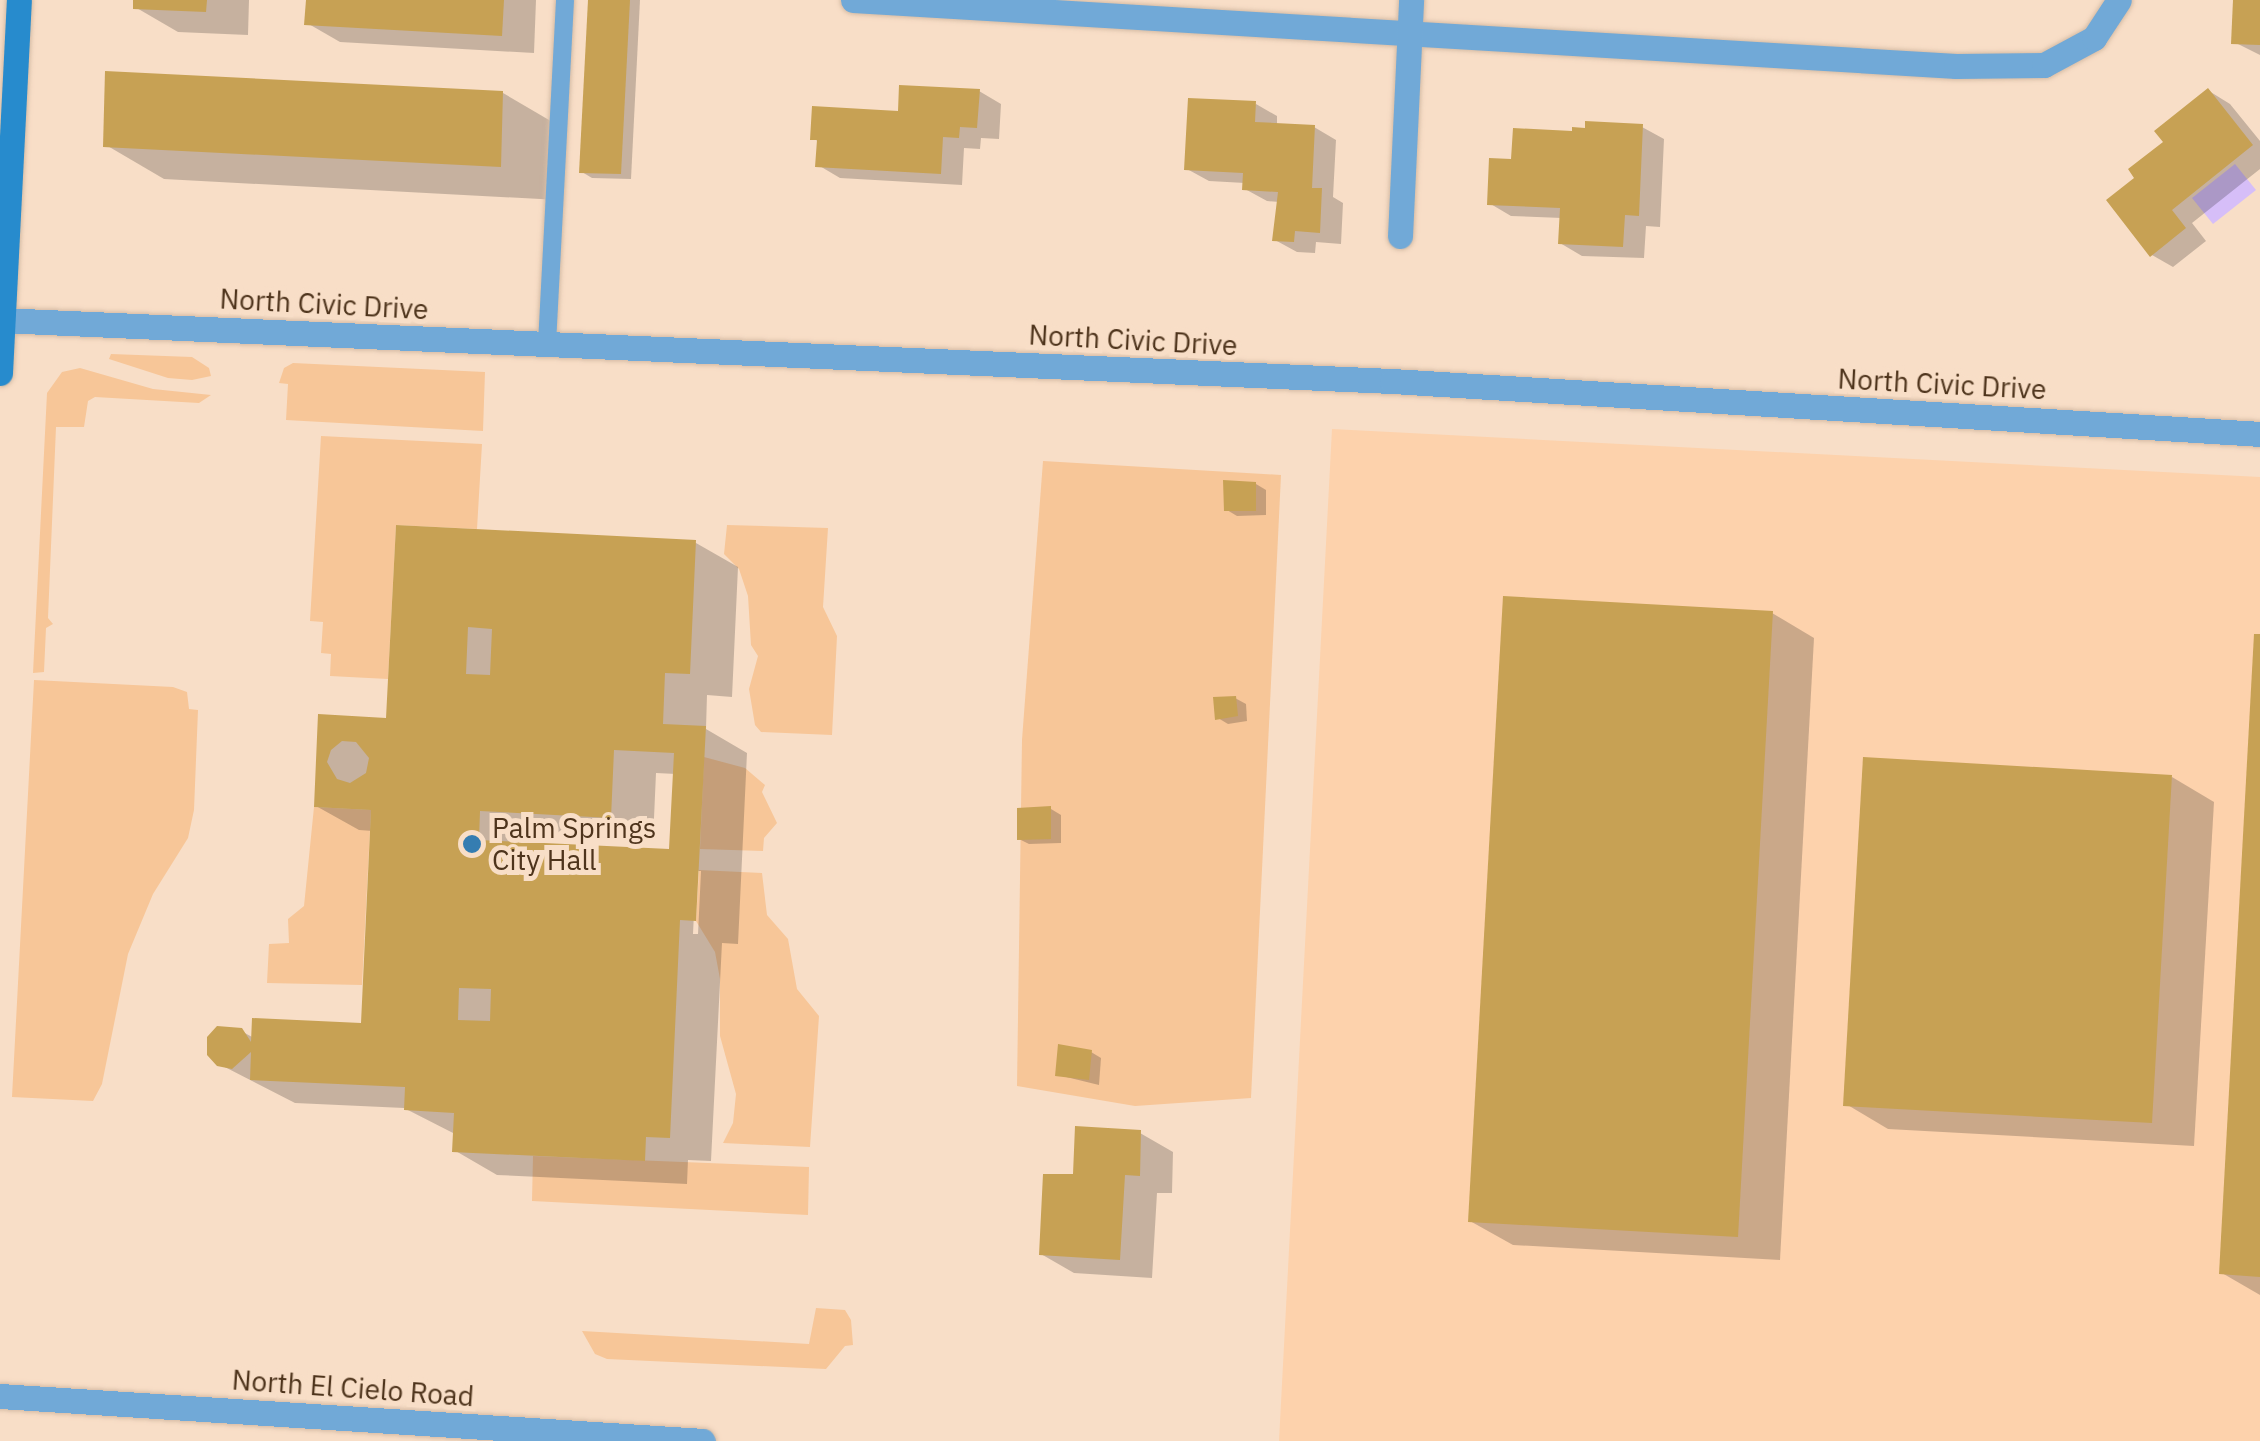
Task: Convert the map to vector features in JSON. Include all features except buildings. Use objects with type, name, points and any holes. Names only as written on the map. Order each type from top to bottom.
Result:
[{"type":"main road","points":[[0,373],[19,0]]},
{"type":"street","points":[[853,0],[1956,66],[2044,66],[2094,38],[2119,0]]},
{"type":"street","points":[[1400,236],[1411,0]]},
{"type":"street","name":"North Civic Drive","points":[[1,320],[1392,381],[2260,434]]},
{"type":"street","name":"North El Cielo Road","points":[[0,1396],[703,1441]]},
{"type":"lane","points":[[547,344],[565,0]]},
{"type":"shaded area","points":[[2235,164],[2256,190],[2213,224],[2192,198]]},
{"type":"shaded area","points":[[111,354],[192,357],[209,368],[211,376],[192,380],[168,378],[109,359]]},
{"type":"shaded area","points":[[293,363],[485,372],[483,431],[286,420],[288,384],[279,383],[284,368]]},
{"type":"shaded area","points":[[80,368],[153,389],[211,395],[199,403],[95,397],[88,401],[84,427],[56,427],[48,618],[53,624],[46,628],[44,672],[33,673],[47,393],[62,372]]},
{"type":"shaded area","points":[[1332,429],[2260,477],[2260,1441],[1279,1441]]},
{"type":"shaded area","points":[[321,436],[482,444],[477,529],[396,525],[388,679],[330,676],[331,654],[321,653],[323,622],[310,621]]},
{"type":"shaded area","points":[[1043,461],[1281,475],[1251,1098],[1135,1106],[1017,1086],[1022,740]]},
{"type":"shaded area","points":[[727,525],[828,528],[823,607],[837,636],[832,735],[761,732],[755,725],[749,689],[758,656],[751,645],[748,596],[739,569],[724,554]]},
{"type":"shaded area","points":[[34,680],[173,687],[187,692],[189,709],[198,710],[194,810],[188,838],[153,894],[128,954],[102,1084],[93,1101],[12,1097]]},
{"type":"shaded area","points":[[704,757],[745,768],[765,785],[762,792],[777,823],[764,838],[763,851],[700,849]]},
{"type":"shaded area","points":[[314,807],[371,810],[362,985],[267,983],[269,944],[289,943],[288,919],[304,906]]},
{"type":"shaded area","points":[[699,870],[762,873],[767,915],[788,939],[797,989],[819,1016],[810,1147],[723,1143],[733,1123],[736,1094],[720,1036],[720,979],[715,952],[696,921]]},
{"type":"shaded area","points":[[533,1156],[809,1167],[808,1215],[532,1201]]},
{"type":"shaded area","points":[[816,1308],[845,1310],[851,1320],[853,1345],[845,1346],[826,1369],[607,1359],[595,1354],[582,1331],[809,1344]]},
{"type":"place","name":"Palm Springs City Hall","points":[[472,844]]}]
